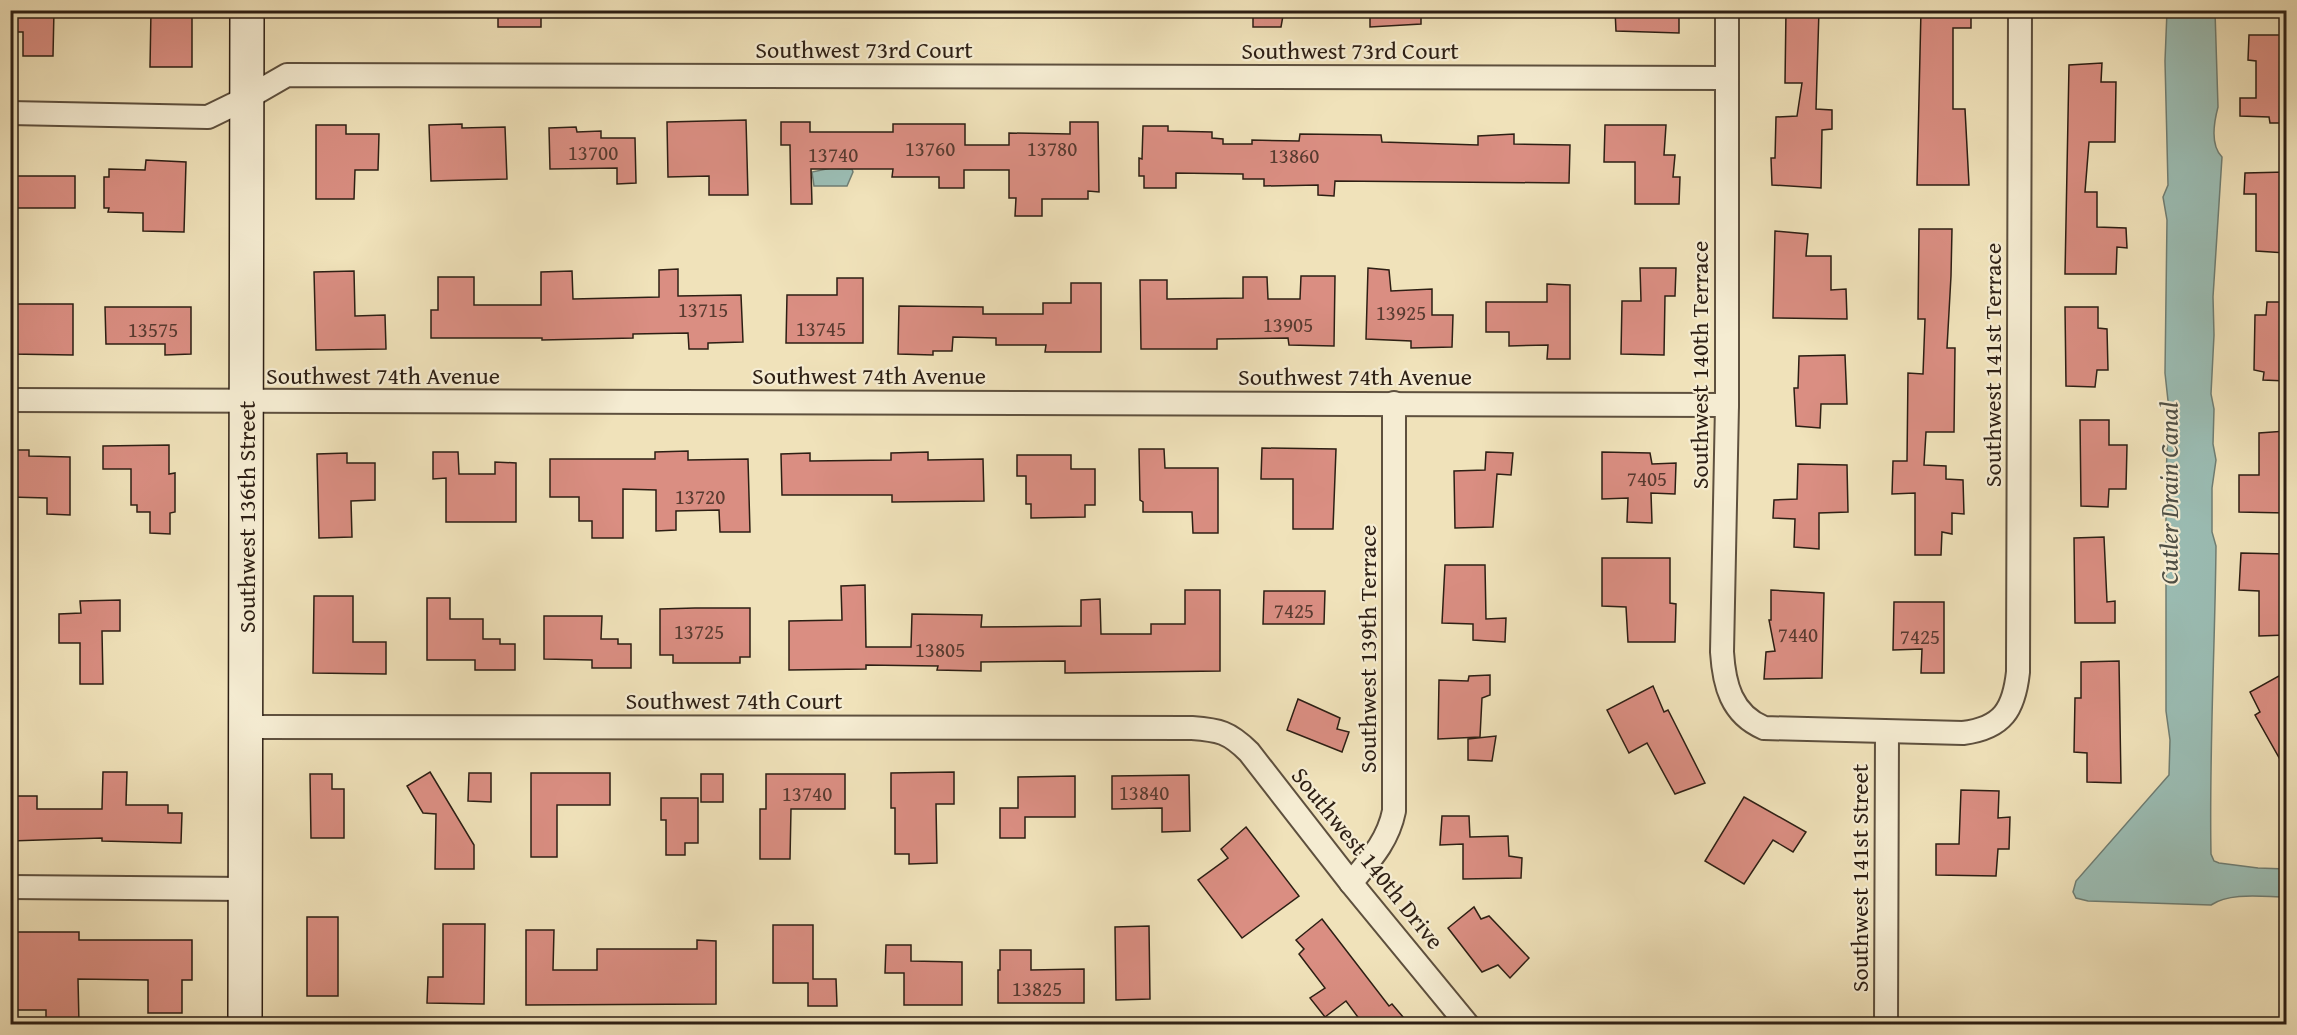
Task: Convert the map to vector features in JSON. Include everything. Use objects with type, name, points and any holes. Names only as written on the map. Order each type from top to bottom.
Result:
[{"type":"street","name":"Southwest 136th Street","points":[[245,1024],[247,10]]},
{"type":"street","name":"Southwest 140th Terrace","points":[[1727,10],[1727,405],[1722,652],[1728,691],[1743,716],[1764,728],[1887,732]]},
{"type":"street","name":"Southwest 141st Terrace","points":[[1887,732],[1974,732],[1987,728],[2003,717],[2013,698],[2018,672],[2020,10]]},
{"type":"street","name":"Southwest 73rd Court","points":[[10,113],[208,117],[287,75],[1727,78]]},
{"type":"street","name":"Southwest 74th Avenue","points":[[10,400],[1727,405]]},
{"type":"street","name":"Southwest 139th Terrace","points":[[1351,883],[1379,850],[1387,836],[1394,811],[1394,403]]},
{"type":"street","name":"Southwest 74th Court","points":[[246,727],[1168,728],[1222,731]]},
{"type":"street","name":"Southwest 140th Drive","points":[[1222,731],[1237,740],[1249,752],[1351,883],[1467,1024]]},
{"type":"street","name":"Southwest 141st Street","points":[[1886,1024],[1887,732]]},
{"type":"street","points":[[10,887],[246,889]]},
{"type":"water","name":"Cutler Drain Canal","points":[[2167,11],[2215,11],[2218,107],[2214,140],[2222,157],[2213,297],[2211,394],[2214,409],[2213,444],[2216,460],[2212,488],[2212,532],[2216,546],[2211,854],[2214,861],[2219,863],[2286,869],[2286,897],[2237,897],[2211,905],[2088,901],[2076,898],[2073,892],[2076,881],[2169,775],[2170,740],[2166,711],[2166,476],[2169,410],[2165,373],[2167,220],[2163,197],[2168,185],[2165,61]]},
{"type":"water","points":[[831,168],[852,169],[853,172],[847,186],[814,186],[812,172]]},
{"type":"building","points":[[10,10],[54,10],[53,56],[23,56],[23,32],[10,32]]},
{"type":"building","points":[[151,10],[192,10],[192,67],[150,67]]},
{"type":"building","points":[[498,10],[541,10],[541,27],[498,27]]},
{"type":"building","points":[[1253,10],[1284,10],[1281,27],[1253,27]]},
{"type":"building","points":[[1370,10],[1421,10],[1421,24],[1370,27]]},
{"type":"building","points":[[1615,10],[1679,10],[1679,33],[1616,31]]},
{"type":"building","points":[[1786,10],[1819,10],[1816,109],[1832,110],[1832,129],[1822,130],[1821,188],[1772,185],[1771,158],[1775,158],[1776,117],[1797,116],[1802,83],[1785,83]]},
{"type":"building","points":[[1921,10],[1971,10],[1971,28],[1953,28],[1953,109],[1965,109],[1969,185],[1917,185]]},
{"type":"building","points":[[2249,35],[2286,35],[2286,123],[2270,123],[2269,117],[2240,116],[2240,98],[2256,98],[2256,61],[2248,60]]},
{"type":"building","points":[[2102,63],[2101,82],[2116,82],[2115,142],[2089,142],[2085,192],[2097,192],[2097,227],[2126,228],[2127,248],[2117,247],[2116,274],[2065,274],[2069,65]]},
{"type":"building","points":[[746,120],[748,195],[709,195],[709,176],[668,177],[667,122]]},
{"type":"building","points":[[781,122],[810,122],[810,132],[893,132],[893,124],[965,124],[965,145],[1009,145],[1009,133],[1070,134],[1070,122],[1098,122],[1099,192],[1088,191],[1088,199],[1042,199],[1042,216],[1015,216],[1016,198],[1009,198],[1009,170],[964,170],[964,188],[939,188],[939,177],[892,177],[893,169],[811,169],[812,204],[791,204],[790,145],[781,145]]},
{"type":"building","points":[[462,124],[462,128],[505,127],[507,179],[431,181],[429,125]]},
{"type":"building","points":[[316,125],[346,125],[346,134],[379,134],[378,170],[355,170],[354,199],[316,199]]},
{"type":"building","points":[[1605,125],[1666,125],[1664,155],[1675,155],[1673,177],[1680,177],[1679,204],[1635,204],[1635,162],[1604,162]]},
{"type":"building","points":[[1143,126],[1168,126],[1168,131],[1212,132],[1212,138],[1223,139],[1223,144],[1252,144],[1252,140],[1299,141],[1300,134],[1381,135],[1382,142],[1478,145],[1478,136],[1514,134],[1514,144],[1570,145],[1569,183],[1335,181],[1334,196],[1318,195],[1318,185],[1264,186],[1264,179],[1243,179],[1243,174],[1176,173],[1176,188],[1144,188],[1144,176],[1139,176]]},
{"type":"building","points":[[576,127],[577,132],[601,131],[601,138],[635,138],[636,183],[617,184],[617,168],[550,169],[549,128]]},
{"type":"building","points":[[146,160],[186,162],[184,232],[143,231],[143,213],[108,212],[109,208],[104,208],[104,177],[109,177],[109,169],[145,170]]},
{"type":"building","points":[[2286,172],[2286,253],[2256,251],[2256,194],[2244,194],[2245,173]]},
{"type":"building","points":[[10,176],[75,176],[75,208],[10,208]]},
{"type":"building","points":[[1919,229],[1952,229],[1947,348],[1955,348],[1954,432],[1926,432],[1924,465],[1946,466],[1946,479],[1963,480],[1964,514],[1952,513],[1952,534],[1942,532],[1941,555],[1915,555],[1915,493],[1892,494],[1893,461],[1907,461],[1908,373],[1923,374],[1925,319],[1918,319]]},
{"type":"building","points":[[1775,231],[1808,234],[1806,256],[1831,256],[1831,290],[1846,289],[1847,319],[1773,318]]},
{"type":"building","points":[[1368,268],[1389,270],[1391,291],[1432,289],[1432,315],[1453,315],[1452,347],[1411,348],[1411,341],[1366,339]]},
{"type":"building","points":[[1640,268],[1676,268],[1675,296],[1665,296],[1664,355],[1621,354],[1622,301],[1641,301]]},
{"type":"building","points":[[678,269],[678,296],[741,295],[743,342],[708,343],[708,349],[689,349],[688,333],[633,334],[633,338],[542,340],[542,338],[431,338],[431,310],[438,310],[438,277],[474,277],[474,305],[541,305],[541,272],[572,271],[573,299],[659,297],[659,270]]},
{"type":"building","points":[[354,271],[355,316],[385,315],[386,349],[316,350],[314,272]]},
{"type":"building","points":[[1301,276],[1335,276],[1334,346],[1289,345],[1288,338],[1217,339],[1217,349],[1141,349],[1140,280],[1167,280],[1167,299],[1243,298],[1243,277],[1267,277],[1268,299],[1300,299]]},
{"type":"building","points":[[837,278],[863,278],[863,343],[786,343],[787,295],[837,295]]},
{"type":"building","points":[[1071,283],[1101,283],[1101,352],[1045,352],[1046,345],[996,345],[996,338],[953,337],[952,351],[933,351],[933,355],[898,354],[899,306],[983,307],[983,314],[1043,314],[1043,303],[1071,303]]},
{"type":"building","points":[[1547,284],[1570,285],[1570,359],[1547,359],[1548,345],[1509,346],[1509,332],[1486,332],[1486,302],[1547,302]]},
{"type":"building","points":[[2267,302],[2286,302],[2286,381],[2263,380],[2264,372],[2254,370],[2255,315],[2266,315]]},
{"type":"building","points":[[10,304],[73,304],[73,355],[10,354]]},
{"type":"building","points":[[105,307],[191,307],[191,354],[165,355],[165,344],[106,344]]},
{"type":"building","points":[[2065,307],[2098,307],[2098,328],[2107,329],[2108,370],[2097,370],[2095,387],[2066,386]]},
{"type":"building","points":[[1845,355],[1847,404],[1821,404],[1820,428],[1796,426],[1794,388],[1798,388],[1799,356]]},
{"type":"building","points":[[2080,420],[2109,420],[2109,445],[2127,445],[2126,489],[2109,489],[2108,507],[2081,506]]},
{"type":"building","points":[[2286,431],[2286,513],[2239,512],[2239,475],[2259,475],[2259,433]]},
{"type":"building","points":[[169,445],[169,474],[175,473],[175,512],[170,513],[170,534],[150,533],[150,512],[137,512],[137,505],[131,505],[131,469],[103,469],[103,446]]},
{"type":"building","points":[[1262,448],[1336,449],[1333,529],[1293,529],[1293,479],[1261,479]]},
{"type":"building","points":[[1139,449],[1164,449],[1165,468],[1218,468],[1218,533],[1193,533],[1192,512],[1143,512],[1143,502],[1140,500]]},
{"type":"building","points":[[10,450],[29,450],[29,456],[70,457],[70,515],[47,514],[47,498],[10,497]]},
{"type":"building","points":[[688,451],[688,460],[748,459],[750,532],[720,532],[719,510],[676,511],[676,530],[656,531],[656,490],[623,489],[623,538],[592,538],[592,521],[579,521],[579,497],[550,497],[550,459],[655,459],[655,452]]},
{"type":"building","points":[[433,452],[458,452],[459,474],[495,474],[495,462],[516,463],[516,522],[446,522],[446,478],[433,479]]},
{"type":"building","points":[[928,452],[928,460],[983,459],[984,501],[892,502],[892,495],[782,495],[781,454],[810,453],[810,461],[891,460],[891,453]]},
{"type":"building","points":[[1486,452],[1513,453],[1511,475],[1497,474],[1493,527],[1455,528],[1454,471],[1485,470]]},
{"type":"building","points":[[1602,452],[1650,453],[1652,464],[1676,463],[1675,494],[1651,493],[1652,523],[1627,522],[1628,498],[1602,499]]},
{"type":"building","points":[[347,453],[347,463],[375,463],[375,500],[351,501],[352,537],[319,538],[317,454]]},
{"type":"building","points":[[1017,455],[1071,455],[1071,469],[1095,469],[1095,505],[1085,505],[1085,517],[1031,518],[1031,504],[1026,504],[1026,476],[1017,476]]},
{"type":"building","points":[[1798,464],[1847,465],[1848,512],[1819,513],[1819,549],[1794,547],[1795,519],[1773,518],[1774,500],[1797,499]]},
{"type":"building","points":[[2104,537],[2107,602],[2115,601],[2115,623],[2075,623],[2074,538]]},
{"type":"building","points":[[2241,553],[2286,554],[2286,635],[2259,636],[2259,591],[2239,590]]},
{"type":"building","points":[[1602,558],[1670,558],[1670,603],[1676,604],[1675,642],[1628,642],[1626,607],[1602,606]]},
{"type":"building","points":[[1445,565],[1485,565],[1486,619],[1506,618],[1505,642],[1473,640],[1473,624],[1442,623]]},
{"type":"building","points":[[865,585],[866,647],[911,647],[912,614],[982,615],[981,627],[1081,626],[1081,600],[1100,599],[1101,634],[1151,634],[1151,624],[1185,624],[1185,590],[1220,590],[1220,671],[1065,673],[1065,661],[981,662],[981,671],[937,670],[938,666],[866,665],[866,669],[789,670],[789,621],[842,620],[841,586]]},
{"type":"building","points":[[1771,590],[1824,593],[1822,678],[1764,679],[1766,652],[1775,651],[1769,620],[1771,620]]},
{"type":"building","points":[[1264,591],[1325,591],[1324,624],[1263,624]]},
{"type":"building","points":[[314,596],[353,596],[353,642],[386,642],[386,674],[313,673]]},
{"type":"building","points":[[427,598],[450,598],[450,619],[483,619],[483,639],[500,639],[500,644],[515,644],[515,670],[475,670],[475,660],[427,660]]},
{"type":"building","points":[[120,600],[120,631],[102,631],[103,684],[80,684],[80,643],[59,643],[59,614],[81,613],[80,601]]},
{"type":"building","points":[[1894,602],[1944,602],[1944,673],[1921,673],[1922,649],[1893,650]]},
{"type":"building","points":[[750,608],[750,657],[740,657],[740,663],[673,663],[673,655],[660,655],[660,609]]},
{"type":"building","points":[[544,616],[602,616],[601,639],[618,639],[618,644],[631,644],[631,668],[592,668],[592,660],[544,659]]},
{"type":"building","points":[[2119,661],[2121,783],[2087,782],[2087,753],[2074,752],[2075,698],[2081,698],[2081,662]]},
{"type":"building","points":[[2286,672],[2286,770],[2255,715],[2260,712],[2250,692]]},
{"type":"building","points":[[1490,675],[1490,695],[1482,698],[1480,737],[1438,739],[1439,680],[1468,681],[1469,676]]},
{"type":"building","points":[[1653,686],[1664,712],[1668,710],[1705,783],[1675,794],[1647,743],[1629,753],[1607,710]]},
{"type":"building","points":[[1298,699],[1340,718],[1337,729],[1349,732],[1342,752],[1287,730]]},
{"type":"building","points":[[1496,736],[1492,761],[1468,760],[1468,739]]},
{"type":"building","points":[[103,772],[127,772],[126,805],[168,805],[168,813],[182,813],[181,843],[102,841],[102,838],[10,841],[10,796],[37,796],[37,809],[102,809]]},
{"type":"building","points":[[430,772],[474,845],[474,869],[435,869],[436,814],[423,813],[407,786]]},
{"type":"building","points":[[954,772],[954,804],[936,804],[937,863],[909,864],[909,854],[895,854],[895,808],[891,808],[891,773]]},
{"type":"building","points":[[469,773],[491,773],[491,802],[468,801]]},
{"type":"building","points":[[531,773],[610,773],[610,805],[557,805],[557,857],[531,857]]},
{"type":"building","points":[[310,774],[332,774],[332,789],[344,789],[344,838],[311,838]]},
{"type":"building","points":[[701,774],[723,774],[723,802],[701,802]]},
{"type":"building","points":[[766,774],[845,774],[845,809],[791,809],[790,859],[760,859],[760,809],[766,809]]},
{"type":"building","points":[[1189,775],[1190,831],[1162,832],[1162,808],[1112,809],[1112,776]]},
{"type":"building","points":[[1075,776],[1075,817],[1025,817],[1025,838],[1000,838],[1000,808],[1018,808],[1018,777]]},
{"type":"building","points":[[1961,790],[1999,791],[1998,818],[2010,817],[2009,849],[1998,849],[1996,876],[1936,875],[1936,844],[1959,844]]},
{"type":"building","points":[[1744,797],[1806,832],[1793,852],[1773,840],[1744,884],[1705,861]]},
{"type":"building","points":[[661,798],[698,798],[698,843],[685,843],[685,855],[666,855],[666,820],[661,820]]},
{"type":"building","points":[[1442,816],[1469,816],[1470,837],[1508,836],[1509,856],[1522,858],[1521,878],[1463,879],[1463,844],[1440,845]]},
{"type":"building","points":[[1246,827],[1299,896],[1242,938],[1198,880],[1228,858],[1221,849]]},
{"type":"building","points":[[1474,907],[1481,919],[1489,916],[1529,958],[1510,978],[1498,965],[1482,972],[1448,928]]},
{"type":"building","points":[[307,917],[338,917],[338,996],[307,996]]},
{"type":"building","points":[[1322,919],[1389,1006],[1392,1004],[1409,1024],[1363,1024],[1346,1001],[1325,1017],[1310,998],[1325,988],[1299,954],[1304,949],[1296,940]]},
{"type":"building","points":[[443,924],[485,924],[484,1004],[427,1003],[428,977],[443,977]]},
{"type":"building","points":[[773,925],[813,925],[813,979],[836,979],[837,1006],[808,1006],[808,983],[773,983]]},
{"type":"building","points":[[1149,926],[1150,999],[1116,1000],[1115,927]]},
{"type":"building","points":[[526,930],[554,930],[553,970],[597,970],[597,949],[697,949],[697,940],[716,941],[716,1004],[526,1005]]},
{"type":"building","points":[[10,932],[79,932],[79,940],[192,940],[192,980],[182,980],[182,1013],[148,1013],[148,980],[78,979],[79,1024],[46,1024],[46,1010],[10,1010]]},
{"type":"building","points":[[886,945],[911,945],[911,961],[962,962],[962,1005],[904,1005],[904,973],[885,973]]},
{"type":"building","points":[[1000,950],[1031,950],[1031,970],[1084,969],[1084,1003],[998,1003]]}]
